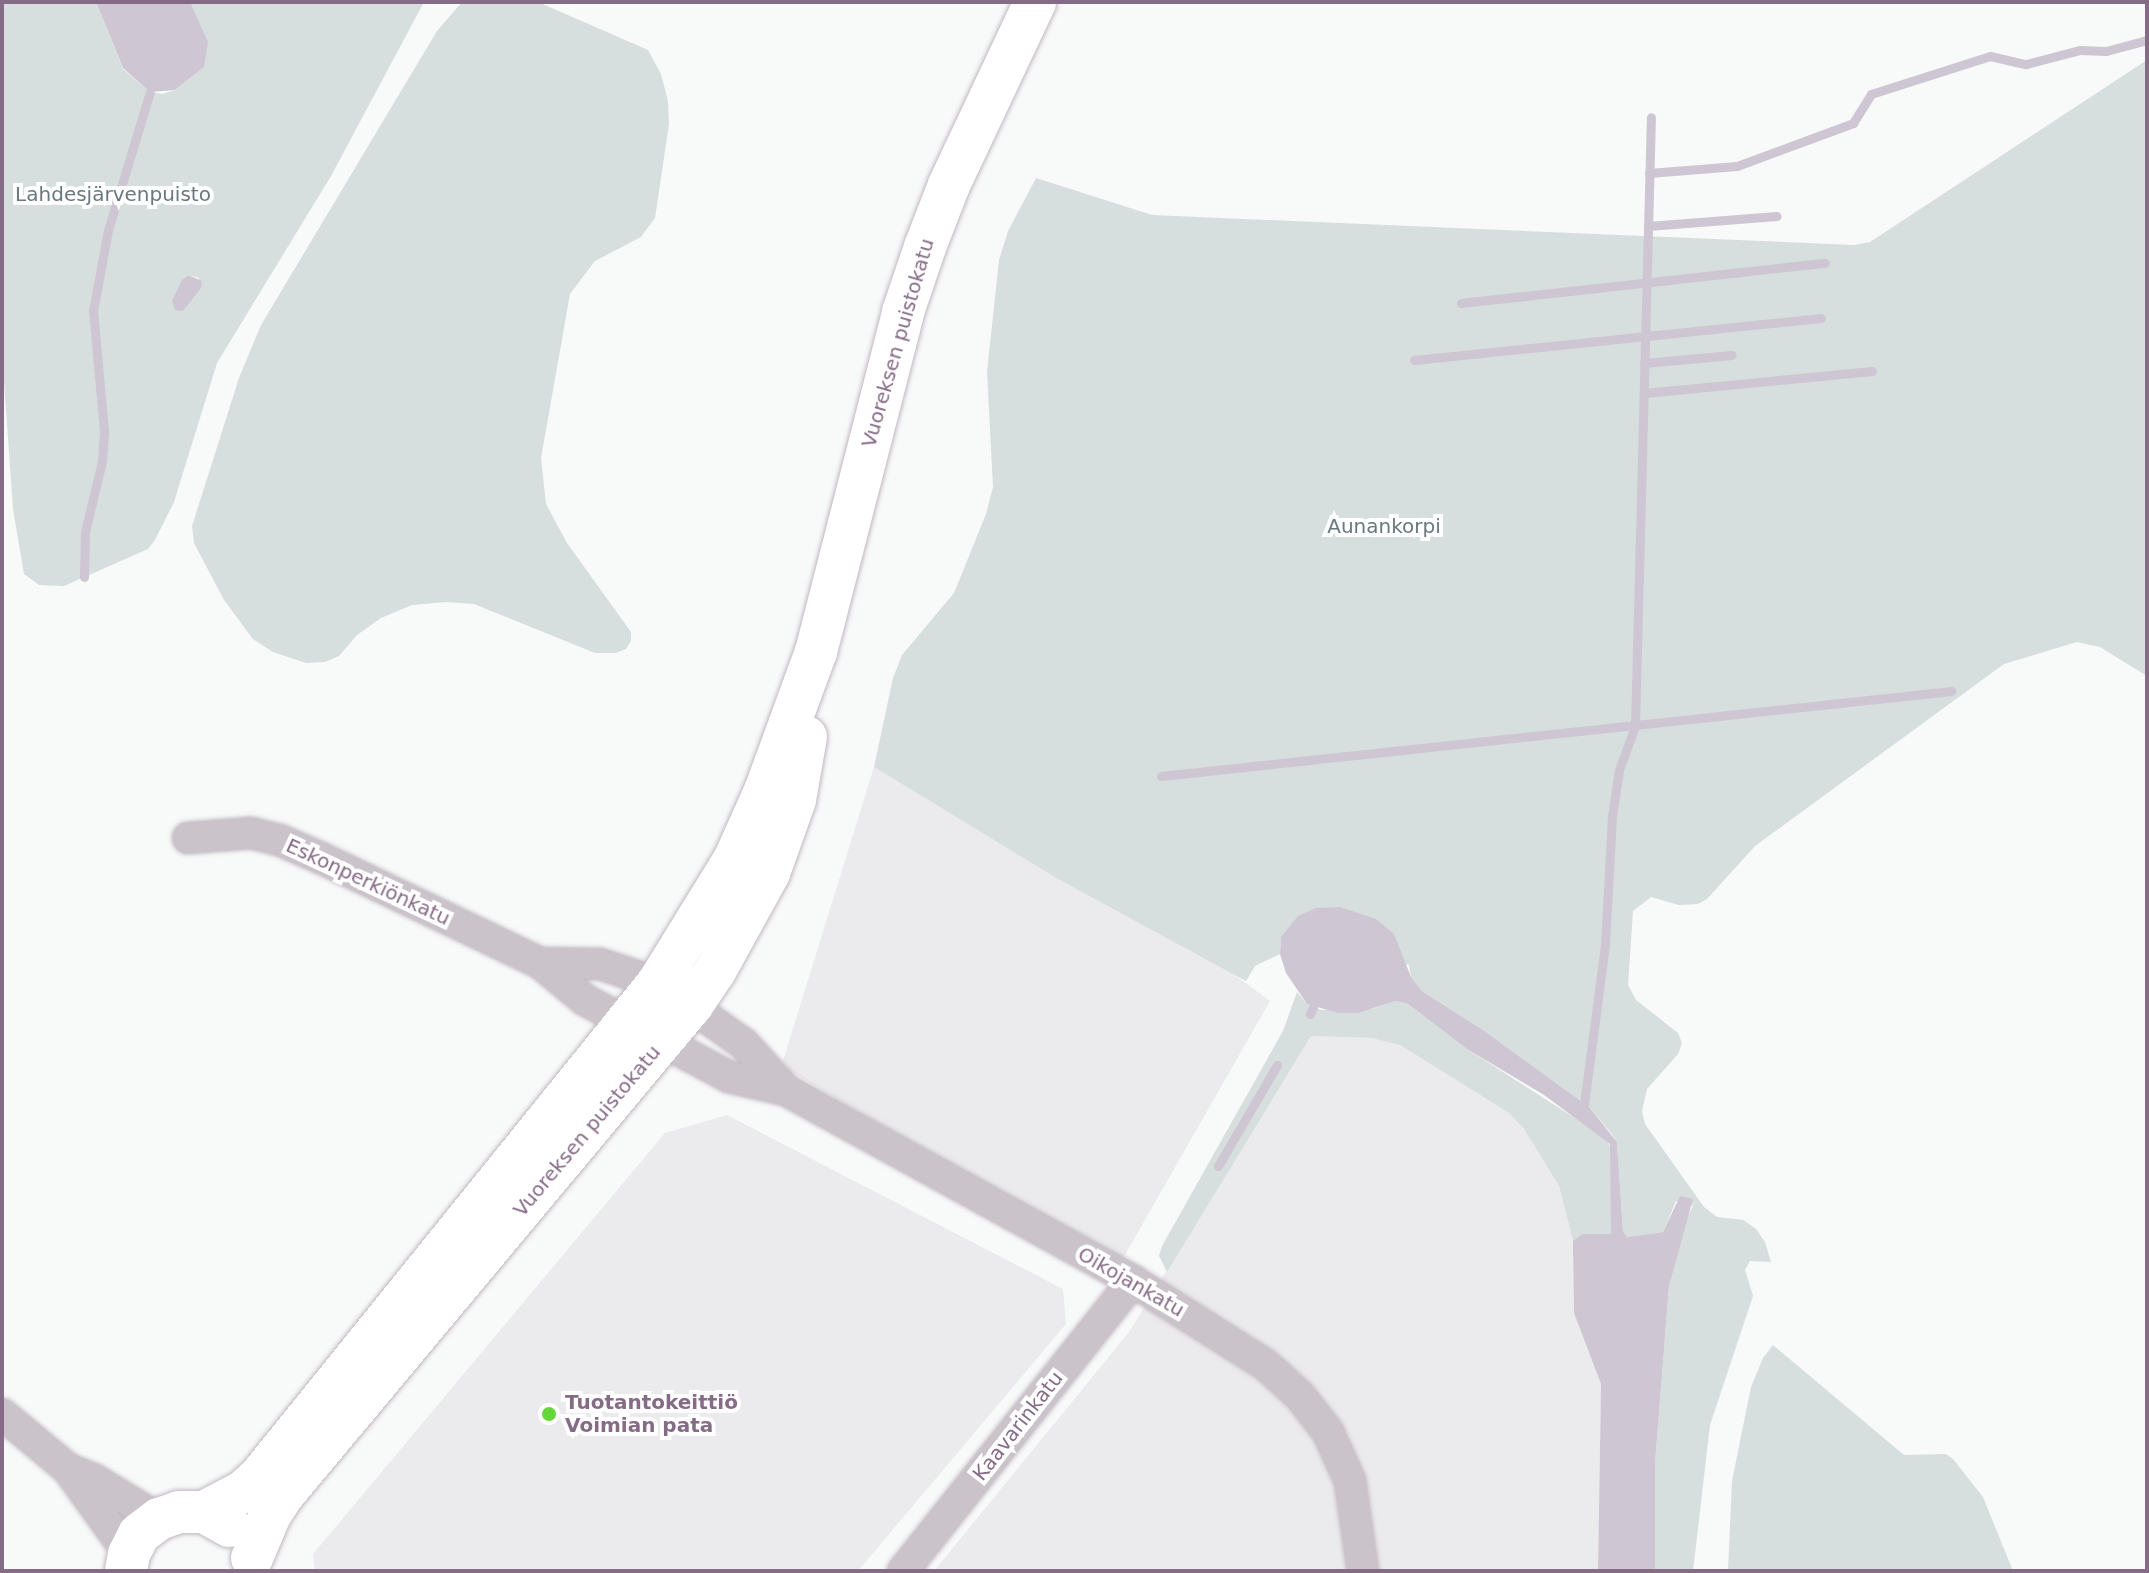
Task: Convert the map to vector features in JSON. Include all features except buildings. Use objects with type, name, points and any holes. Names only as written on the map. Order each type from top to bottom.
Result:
[{"type":"main road","name":"Vuoreksen puistokatu","points":[[204,1512],[244,1491],[261,1475],[658,983],[734,860],[765,791],[816,652],[891,356],[920,260],[949,185],[1035,2]]},
{"type":"main road","name":"Vuoreksen puistokatu","points":[[252,1565],[270,1515],[283,1495],[692,1005],[715,971],[774,859],[795,800],[811,713],[816,652]]},
{"type":"main road","points":[[127,1562],[139,1534],[159,1519],[179,1512],[204,1512],[224,1521],[240,1537],[252,1565]]},
{"type":"street","name":"Eskonperkiönkatu","points":[[188,838],[237,832],[282,841],[540,963],[585,1000],[626,1021]]},
{"type":"street","name":"Eskonperkiönkatu","points":[[540,963],[600,964],[658,983]]},
{"type":"street","name":"Oikojankatu","points":[[658,983],[744,1044],[786,1090]]},
{"type":"street","name":"Oikojankatu","points":[[626,1021],[729,1077],[786,1090],[1133,1281],[1266,1365],[1310,1408],[1328,1432],[1350,1481],[1363,1571]]},
{"type":"street","name":"Kaavarinkatu","points":[[903,1571],[1133,1281]]},
{"type":"street","points":[[2,1414],[68,1469],[95,1480],[159,1519]]},
{"type":"street","points":[[68,1469],[127,1562]]},
{"type":"shaded area","points":[[96,2],[190,2],[208,42],[204,67],[175,90],[150,92],[123,68]]},
{"type":"shaded area","points":[[188,275],[202,281],[201,288],[183,311],[175,310],[172,301],[182,280]]},
{"type":"shaded area","points":[[874,767],[1058,879],[1228,970],[1270,1001],[1122,1260],[1116,1262],[790,1071],[783,1061]]},
{"type":"shaded area","points":[[1340,907],[1376,919],[1394,934],[1411,977],[1422,991],[1486,1032],[1589,1107],[1617,1142],[1623,1231],[1627,1237],[1663,1232],[1680,1196],[1693,1199],[1669,1286],[1655,1464],[1655,1571],[1598,1571],[1601,1384],[1574,1313],[1573,1241],[1582,1234],[1611,1234],[1610,1144],[1544,1095],[1467,1049],[1408,1004],[1396,1001],[1358,1013],[1338,1013],[1307,1004],[1286,973],[1280,954],[1281,937],[1298,916],[1316,908]]},
{"type":"shaded area","points":[[1311,1036],[1371,1038],[1400,1045],[1509,1113],[1524,1129],[1559,1186],[1573,1241],[1574,1313],[1601,1384],[1598,1571],[934,1571],[1129,1332]]},
{"type":"shaded area","points":[[727,1115],[1063,1289],[1066,1324],[858,1571],[315,1571],[313,1554],[665,1133]]},
{"type":"green space","name":"Lahdesjärvenpuisto","points":[[2,2],[96,2],[123,69],[150,92],[162,94],[175,90],[204,67],[190,2],[424,2],[331,176],[217,363],[174,502],[148,549],[64,586],[39,585],[24,574],[13,509],[2,353]],"holes":[[[185,277],[199,278],[197,291],[183,311]]]},
{"type":"green space","points":[[462,2],[538,2],[648,50],[661,74],[668,101],[669,124],[655,218],[641,237],[595,261],[570,294],[541,458],[546,504],[567,543],[631,632],[631,641],[626,649],[615,653],[595,653],[474,604],[446,602],[412,605],[381,618],[357,635],[339,656],[325,662],[306,663],[273,652],[253,639],[224,600],[194,543],[192,526],[239,378],[261,325],[437,31]]},
{"type":"green space","name":"Aunankorpi","points":[[2147,60],[2147,676],[2100,647],[2077,642],[2004,664],[1755,846],[1707,899],[1698,904],[1679,905],[1651,897],[1633,911],[1628,985],[1636,1000],[1678,1033],[1682,1043],[1678,1054],[1647,1089],[1642,1111],[1645,1124],[1704,1207],[1717,1217],[1743,1220],[1756,1229],[1765,1242],[1771,1262],[1750,1261],[1745,1270],[1753,1296],[1710,1425],[1693,1571],[1655,1571],[1655,1464],[1669,1286],[1683,1226],[1693,1206],[1676,1201],[1663,1232],[1627,1237],[1623,1231],[1617,1142],[1611,1133],[1589,1107],[1486,1032],[1422,991],[1411,977],[1409,965],[1281,937],[1280,954],[1255,966],[1246,981],[1058,879],[874,767],[893,678],[902,655],[954,593],[986,514],[993,487],[987,372],[999,260],[1008,231],[1036,178],[1152,215],[1854,245],[1870,242]]},
{"type":"green space","points":[[1297,992],[1307,1004],[1321,1010],[1372,1009],[1396,1001],[1408,1004],[1467,1049],[1606,1138],[1612,1150],[1611,1234],[1582,1234],[1573,1241],[1559,1186],[1524,1129],[1509,1113],[1400,1045],[1371,1038],[1311,1036],[1167,1272],[1159,1256],[1162,1246],[1283,1031]]},
{"type":"green space","points":[[1773,1345],[1904,1455],[1946,1454],[1953,1459],[1983,1497],[2013,1571],[1728,1571],[1732,1481],[1751,1387],[1763,1358]]},
{"type":"waterway","points":[[1649,173],[1737,166],[1853,123],[1871,94],[1990,56],[2026,64],[2080,50],[2106,51],[2147,40]]},
{"type":"waterway","points":[[84,577],[85,532],[102,461],[104,431],[93,311],[108,230],[150,92]]},
{"type":"waterway","points":[[1583,1112],[1605,945],[1612,816],[1619,770],[1635,726],[1651,117]]},
{"type":"waterway","points":[[1648,226],[1777,216]]},
{"type":"waterway","points":[[1461,303],[1825,263]]},
{"type":"waterway","points":[[1414,360],[1821,318]]},
{"type":"waterway","points":[[1644,363],[1732,355]]},
{"type":"waterway","points":[[1644,393],[1872,371]]},
{"type":"waterway","points":[[1161,776],[1951,691]]},
{"type":"waterway","points":[[1310,1014],[1313,1007]]},
{"type":"waterway","points":[[1218,1166],[1277,1065]]},
{"type":"place","name":"Tuotantokeittiö Voimian pata","points":[[549,1414]]}]
